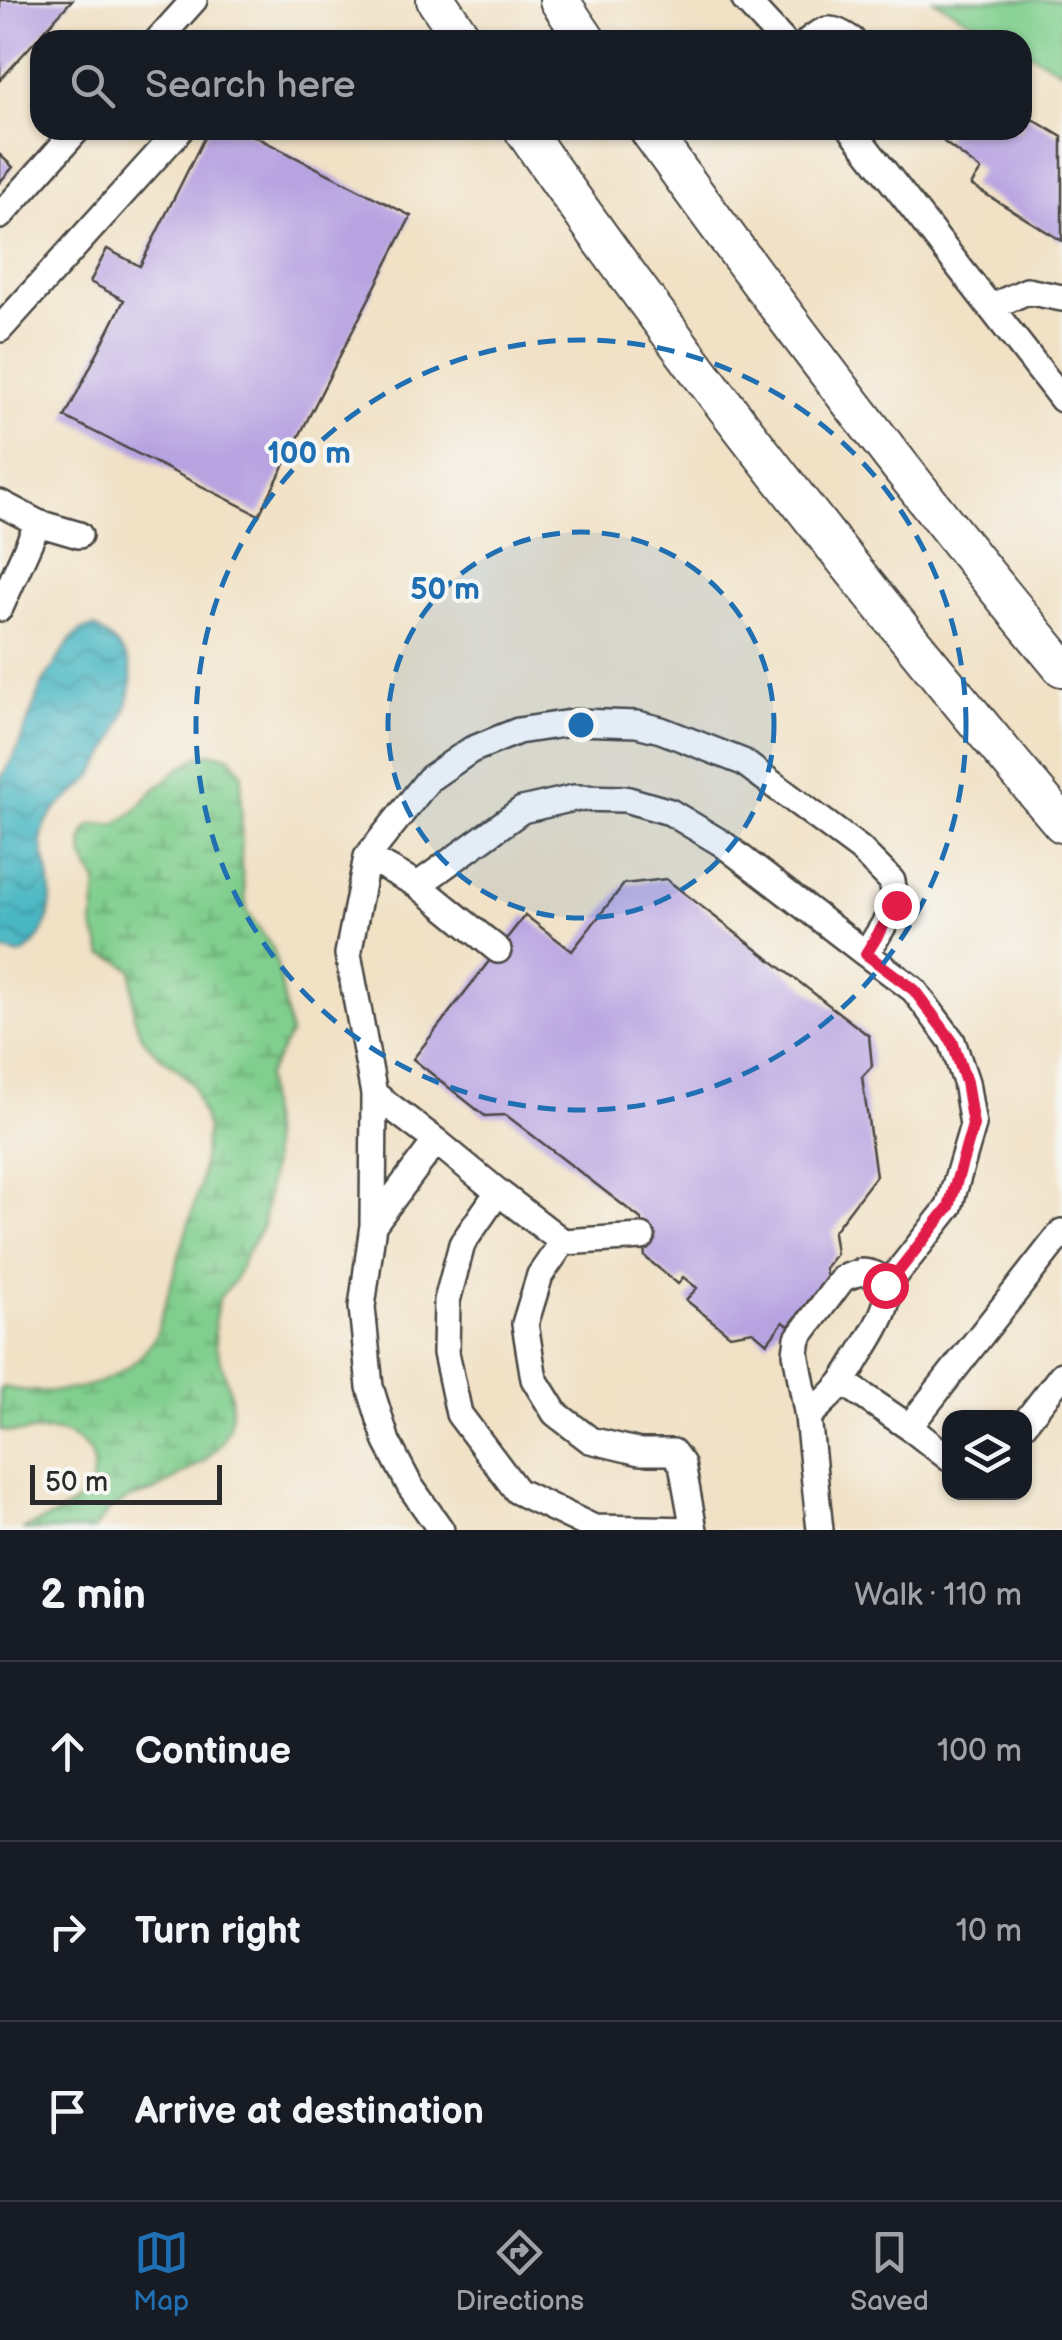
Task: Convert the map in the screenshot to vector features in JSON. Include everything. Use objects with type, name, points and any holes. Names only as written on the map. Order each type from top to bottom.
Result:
[{"type":"highway","points":[[436,0],[456,30]]},
{"type":"highway","points":[[559,0],[579,30]]},
{"type":"highway","points":[[531,140],[791,493],[1062,823]]},
{"type":"highway","points":[[656,140],[854,408],[1062,667]]},
{"type":"street","points":[[167,30],[194,0]]},
{"type":"street","points":[[745,0],[773,30]]},
{"type":"street","points":[[760,0],[776,30]]},
{"type":"street","points":[[0,216],[68,140]]},
{"type":"street","points":[[0,329],[171,140]]},
{"type":"street","points":[[864,140],[1062,399]]},
{"type":"street","points":[[991,308],[1027,290],[1062,298]]},
{"type":"street","points":[[0,503],[38,523],[80,535]]},
{"type":"street","points":[[0,608],[6,576],[38,523]]},
{"type":"street","points":[[441,1530],[386,1442],[370,1387],[362,1307],[372,1225],[374,1094],[348,954],[367,857],[429,779],[471,750],[518,731],[577,722],[636,724],[743,762],[860,849],[892,880],[896,905],[866,954]]},
{"type":"street","points":[[418,885],[522,810],[574,798],[624,799],[670,812],[723,844],[914,990],[952,1041],[966,1082],[973,1125],[949,1207],[886,1287]]},
{"type":"street","points":[[367,857],[418,885],[498,950]]},
{"type":"street","points":[[374,1094],[563,1242],[642,1238]]},
{"type":"street","points":[[372,1225],[436,1141]]},
{"type":"street","points":[[498,1192],[462,1244],[447,1302],[446,1353],[459,1414],[518,1491],[594,1528],[694,1530],[682,1464],[674,1452],[640,1452],[590,1440],[555,1413],[534,1379],[525,1324],[540,1275],[563,1242]]},
{"type":"street","points":[[909,1426],[1062,1232]]},
{"type":"street","points":[[808,1418],[843,1382],[878,1324],[887,1302],[886,1287],[878,1277],[854,1273],[843,1278],[797,1341],[820,1530]]},
{"type":"street","points":[[1032,1414],[1062,1376]]},
{"type":"street","points":[[843,1382],[942,1453]]},
{"type":"green space","points":[[934,0],[1062,0],[1062,71],[1032,54],[1032,30],[988,30]]},
{"type":"green space","points":[[210,753],[229,756],[242,773],[241,864],[247,911],[273,949],[290,1035],[266,1077],[272,1161],[263,1225],[234,1281],[219,1298],[214,1323],[216,1347],[230,1391],[229,1427],[221,1444],[204,1461],[154,1491],[109,1510],[94,1530],[22,1530],[79,1500],[92,1479],[93,1466],[89,1452],[75,1438],[44,1431],[0,1430],[0,1391],[3,1387],[46,1391],[89,1385],[128,1367],[143,1353],[156,1335],[200,1185],[207,1128],[193,1086],[141,1036],[134,1016],[132,970],[103,955],[93,926],[97,882],[83,858],[82,843],[91,825],[116,824],[177,770]]},
{"type":"water","points":[[95,627],[128,661],[131,680],[125,712],[93,775],[52,813],[44,827],[42,846],[51,898],[43,931],[20,955],[0,950],[0,780],[17,750],[42,684],[71,639],[82,630]]},
{"type":"building","points":[[0,0],[72,0],[45,30],[30,30],[30,47],[0,80]]},
{"type":"building","points":[[1032,119],[1062,137],[1062,241],[971,185],[981,170],[944,142],[1032,140]]},
{"type":"building","points":[[203,140],[262,140],[411,216],[259,515],[65,417],[124,300],[90,282],[107,249],[140,266]]},
{"type":"building","points":[[0,155],[13,167],[0,182]]},
{"type":"building","points":[[666,879],[869,1036],[872,1066],[862,1077],[876,1176],[833,1232],[836,1254],[825,1268],[827,1277],[789,1326],[783,1322],[767,1343],[753,1331],[730,1335],[686,1300],[697,1288],[683,1277],[678,1284],[645,1257],[641,1219],[506,1115],[485,1116],[413,1059],[525,915],[572,951],[624,884]]},
{"type":"route","points":[[885,1285],[949,1207],[973,1125],[966,1082],[952,1041],[914,990],[866,954],[896,905]]}]
